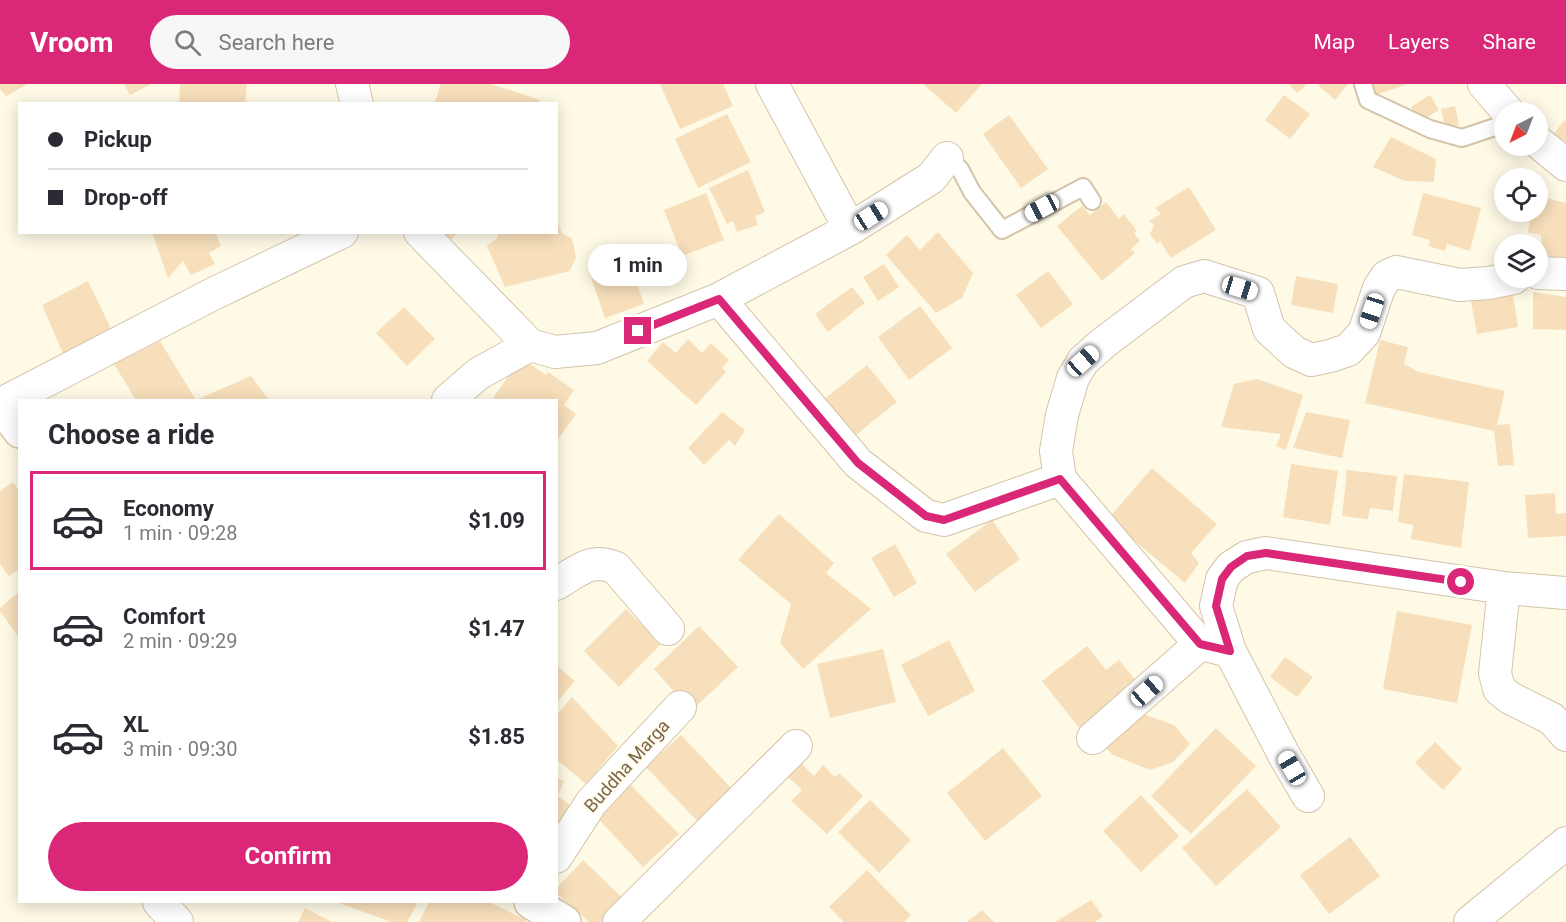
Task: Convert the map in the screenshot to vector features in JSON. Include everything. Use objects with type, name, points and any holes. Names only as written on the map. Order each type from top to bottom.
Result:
[{"type":"street","points":[[352,84],[356,102]]},
{"type":"street","points":[[772,84],[850,229]]},
{"type":"street","points":[[1484,84],[1499,102]]},
{"type":"street","points":[[1548,150],[1566,165]]},
{"type":"street","points":[[422,234],[530,345],[555,352],[597,348],[719,299],[850,229],[931,178],[947,158]]},
{"type":"street","points":[[18,428],[0,404],[212,295],[338,234]]},
{"type":"street","points":[[1230,651],[1200,644],[1060,479],[1056,451],[1062,415],[1073,378],[1083,361],[1101,344],[1184,282],[1204,276],[1258,293],[1269,329],[1294,352],[1311,360],[1348,350],[1364,333],[1379,288],[1386,276],[1396,272],[1460,285],[1494,282]]},
{"type":"street","points":[[1548,273],[1566,273]]},
{"type":"street","points":[[719,299],[858,463],[926,516],[944,520],[1060,479]]},
{"type":"street","points":[[449,399],[478,374],[530,345]]},
{"type":"street","points":[[1308,796],[1230,651],[1216,606],[1222,579],[1231,567],[1247,556],[1266,553],[1504,588],[1566,593]]},
{"type":"street","points":[[558,583],[594,562],[605,563],[616,568],[668,629]]},
{"type":"street","points":[[1504,588],[1495,674],[1499,689],[1510,698],[1552,719],[1566,735]]},
{"type":"street","points":[[1093,738],[1200,644]]},
{"type":"street","name":"Buddha Marga","points":[[558,854],[591,803],[680,707]]},
{"type":"street","points":[[619,922],[796,746]]},
{"type":"street","points":[[1470,922],[1566,843]]},
{"type":"street","points":[[160,903],[177,922]]},
{"type":"lane","points":[[1363,84],[1368,100],[1430,129],[1461,138],[1494,127]]},
{"type":"lane","points":[[947,158],[960,170],[972,192],[1002,230],[1083,187],[1092,201]]},
{"type":"building","points":[[0,84],[28,84],[6,96],[0,89]]},
{"type":"building","points":[[124,84],[151,84],[130,95]]},
{"type":"building","points":[[180,84],[247,84],[245,102],[179,102]]},
{"type":"building","points":[[441,84],[491,84],[540,100],[539,102],[435,102]]},
{"type":"building","points":[[660,84],[723,84],[733,106],[680,129]]},
{"type":"building","points":[[923,84],[982,84],[956,113]]},
{"type":"building","points":[[1289,84],[1307,84],[1297,93]]},
{"type":"building","points":[[1319,84],[1348,84],[1335,100]]},
{"type":"building","points":[[1369,84],[1408,84],[1373,96]]},
{"type":"building","points":[[1284,95],[1310,114],[1290,139],[1265,120]]},
{"type":"building","points":[[1430,95],[1439,110],[1420,122],[1411,107]]},
{"type":"building","points":[[1455,106],[1459,125],[1445,127],[1441,109]]},
{"type":"building","points":[[727,114],[751,162],[698,188],[675,139]]},
{"type":"building","points":[[1009,115],[1048,169],[1021,188],[983,134]]},
{"type":"building","points":[[1564,120],[1566,122],[1566,150],[1550,139]]},
{"type":"building","points":[[1391,137],[1436,159],[1434,182],[1405,181],[1373,167]]},
{"type":"building","points":[[748,170],[765,212],[755,216],[758,225],[737,232],[733,221],[727,224],[709,188]]},
{"type":"building","points":[[1189,187],[1216,230],[1171,258],[1160,241],[1157,244],[1150,234],[1154,225],[1149,221],[1161,214],[1155,208]]},
{"type":"building","points":[[706,193],[724,240],[682,256],[664,210]]},
{"type":"building","points":[[1423,193],[1481,208],[1470,251],[1447,244],[1445,251],[1428,246],[1430,240],[1412,235]]},
{"type":"building","points":[[1548,198],[1566,203],[1566,260],[1548,256],[1548,234],[1528,232],[1530,222],[1548,222]]},
{"type":"building","points":[[1106,202],[1119,219],[1124,214],[1137,231],[1134,233],[1140,241],[1131,249],[1135,253],[1102,281],[1057,226],[1082,206],[1090,215]]},
{"type":"building","points":[[558,223],[562,233],[572,238],[576,257],[570,271],[505,287],[487,246],[498,234],[558,234]]},
{"type":"building","points":[[938,232],[973,273],[962,298],[936,313],[886,255],[907,235],[920,250]]},
{"type":"building","points":[[153,234],[216,234],[221,246],[209,253],[215,264],[191,275],[183,261],[168,278]]},
{"type":"building","points":[[445,234],[456,234],[451,240]]},
{"type":"building","points":[[628,258],[644,304],[605,318],[589,272]]},
{"type":"building","points":[[884,264],[899,287],[878,301],[863,277]]},
{"type":"building","points":[[1048,271],[1073,304],[1041,328],[1016,295]]},
{"type":"building","points":[[1296,276],[1338,284],[1333,313],[1291,305]]},
{"type":"building","points":[[88,281],[115,337],[65,358],[42,305]]},
{"type":"building","points":[[852,287],[865,303],[828,332],[815,314]]},
{"type":"building","points":[[1512,288],[1518,327],[1477,334],[1470,296]]},
{"type":"building","points":[[1533,292],[1566,297],[1566,330],[1533,329]]},
{"type":"building","points":[[920,306],[952,348],[909,380],[878,337]]},
{"type":"building","points":[[404,307],[435,339],[407,366],[376,333]]},
{"type":"building","points":[[688,339],[702,353],[711,343],[729,360],[722,368],[726,372],[696,405],[647,361],[663,342],[676,353]]},
{"type":"building","points":[[1380,340],[1408,347],[1404,364],[1419,372],[1505,391],[1497,425],[1510,424],[1514,465],[1498,466],[1494,431],[1365,403]]},
{"type":"building","points":[[160,341],[195,399],[135,399],[114,364]]},
{"type":"building","points":[[521,358],[546,375],[548,372],[574,390],[564,405],[576,414],[558,439],[558,399],[493,398]]},
{"type":"building","points":[[867,365],[897,402],[852,438],[822,401]]},
{"type":"building","points":[[251,376],[268,399],[198,399]]},
{"type":"building","points":[[1257,379],[1303,395],[1286,450],[1276,446],[1281,434],[1221,427],[1234,384]]},
{"type":"building","points":[[722,412],[745,430],[735,446],[729,440],[704,465],[688,448]]},
{"type":"building","points":[[1306,412],[1350,420],[1342,458],[1293,448]]},
{"type":"building","points":[[1291,464],[1338,471],[1330,525],[1283,517]]},
{"type":"building","points":[[1152,468],[1217,524],[1191,553],[1199,563],[1185,583],[1108,519]]},
{"type":"building","points":[[1347,470],[1397,476],[1393,511],[1370,508],[1368,519],[1342,516]]},
{"type":"building","points":[[1404,474],[1469,482],[1461,548],[1411,539],[1413,525],[1398,522]]},
{"type":"building","points":[[13,482],[18,489],[18,570],[9,576],[0,564],[0,491]]},
{"type":"building","points":[[1555,493],[1556,514],[1566,513],[1566,536],[1528,538],[1525,495]]},
{"type":"building","points":[[779,514],[834,563],[826,573],[871,609],[803,669],[780,643],[791,604],[738,560]]},
{"type":"building","points":[[992,520],[1020,559],[975,592],[946,554]]},
{"type":"building","points":[[895,544],[917,583],[894,597],[871,558]]},
{"type":"building","points":[[18,593],[18,636],[0,611],[0,608]]},
{"type":"building","points":[[626,609],[661,644],[619,687],[584,651]]},
{"type":"building","points":[[1397,611],[1472,625],[1457,703],[1383,689]]},
{"type":"building","points":[[699,626],[738,667],[691,711],[654,669]]},
{"type":"building","points":[[949,640],[975,691],[928,716],[901,665]]},
{"type":"building","points":[[1087,646],[1106,670],[1119,660],[1137,682],[1080,729],[1042,681]]},
{"type":"building","points":[[883,649],[896,702],[830,718],[817,664]]},
{"type":"building","points":[[1285,657],[1313,677],[1297,697],[1270,677]]},
{"type":"building","points":[[558,667],[575,681],[558,701]]},
{"type":"building","points":[[572,697],[618,746],[586,784],[558,761],[558,714]]},
{"type":"building","points":[[1137,712],[1174,725],[1190,744],[1173,762],[1150,770],[1113,755],[1101,743]]},
{"type":"building","points":[[1216,728],[1256,766],[1191,834],[1151,796]]},
{"type":"building","points":[[681,735],[734,791],[700,824],[646,767]]},
{"type":"building","points":[[1435,742],[1462,769],[1443,790],[1415,763]]},
{"type":"building","points":[[1003,748],[1042,796],[985,841],[947,793]]},
{"type":"building","points":[[801,763],[814,776],[823,765],[835,777],[839,773],[863,796],[827,834],[791,801],[802,790],[788,777]]},
{"type":"building","points":[[558,778],[564,781],[558,796]]},
{"type":"building","points":[[624,778],[679,834],[643,867],[593,813]]},
{"type":"building","points":[[1247,789],[1281,827],[1216,886],[1182,848]]},
{"type":"building","points":[[1141,795],[1179,836],[1141,872],[1103,831]]},
{"type":"building","points":[[558,796],[572,807],[558,827]]},
{"type":"building","points":[[870,800],[911,840],[879,873],[838,832]]},
{"type":"building","points":[[1350,837],[1380,876],[1329,914],[1300,875]]},
{"type":"building","points":[[583,860],[632,907],[616,922],[589,922],[558,895],[558,887]]},
{"type":"building","points":[[867,870],[911,915],[904,922],[844,922],[829,907]]},
{"type":"building","points":[[1091,900],[1103,916],[1095,922],[1055,922]]},
{"type":"building","points":[[339,903],[417,903],[407,922],[391,922]]},
{"type":"building","points":[[428,903],[491,903],[526,920],[525,922],[419,922]]},
{"type":"building","points":[[305,908],[332,922],[298,922]]},
{"type":"building","points":[[982,910],[994,922],[967,922]]},
{"type":"route","points":[[638,331],[719,299],[858,463],[926,516],[944,520],[1060,479],[1200,644],[1230,651],[1216,606],[1222,579],[1231,567],[1247,556],[1266,553],[1461,582]]}]
